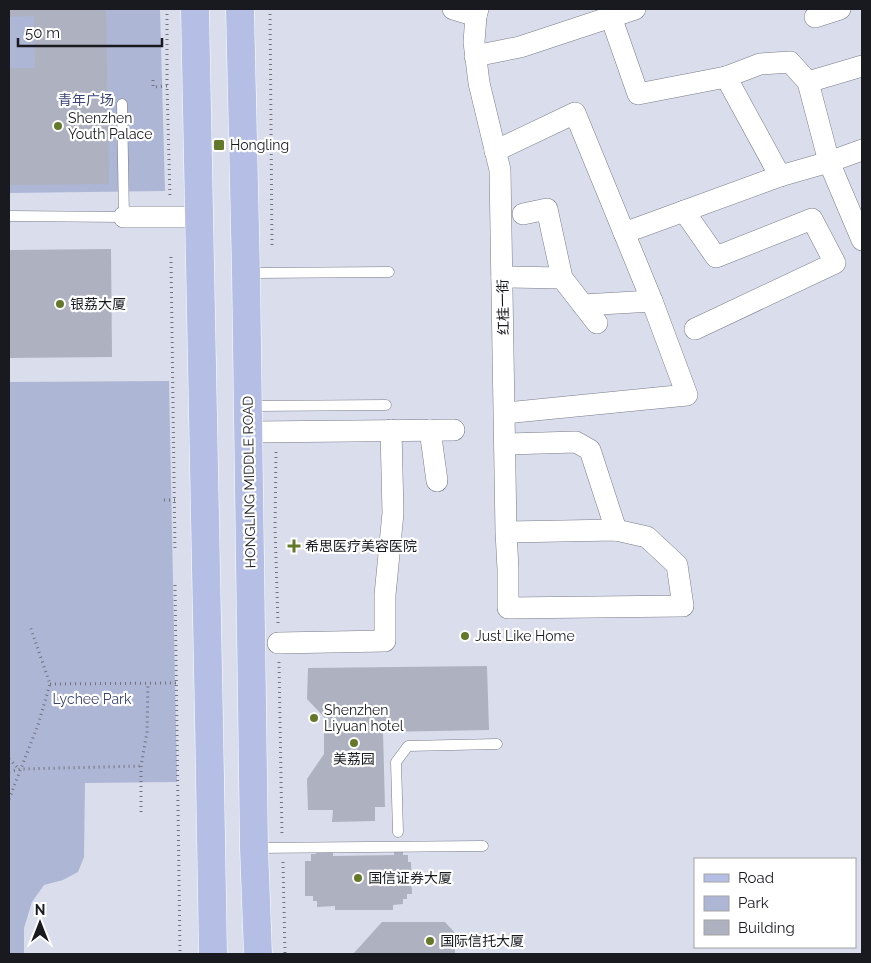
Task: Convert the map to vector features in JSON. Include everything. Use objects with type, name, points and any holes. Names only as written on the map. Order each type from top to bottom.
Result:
[{"type":"main road","points":[[195,9],[213,954]]},
{"type":"main road","name":"HONGLING MIDDLE ROAD","points":[[240,9],[246,273],[254,848],[258,954]]},
{"type":"street","points":[[453,9],[477,12]]},
{"type":"street","points":[[475,56],[520,47],[635,9]]},
{"type":"street","points":[[815,17],[840,9]]},
{"type":"street","name":"红桂一街","points":[[477,12],[474,42],[475,56],[479,83],[500,170],[508,608],[683,606],[677,565],[647,537],[616,530]]},
{"type":"street","points":[[611,17],[638,94],[726,77],[760,64],[790,62],[808,82],[829,162],[862,240]]},
{"type":"street","points":[[808,82],[862,66]]},
{"type":"street","points":[[726,77],[780,176]]},
{"type":"street","points":[[495,151],[575,113],[652,301],[687,394],[505,413]]},
{"type":"street","points":[[624,233],[780,176],[862,150]]},
{"type":"street","points":[[523,214],[547,209],[562,278],[597,323]]},
{"type":"street","points":[[684,211],[716,257],[812,219],[835,263],[695,329]]},
{"type":"street","points":[[124,217],[199,218]]},
{"type":"street","points":[[502,277],[562,278]]},
{"type":"street","points":[[583,305],[652,301]]},
{"type":"street","points":[[248,419],[391,430],[454,430]]},
{"type":"street","points":[[278,643],[385,641],[384,595],[393,513],[391,430]]},
{"type":"street","points":[[430,430],[437,482]]},
{"type":"street","points":[[505,444],[576,442],[590,450],[616,530],[506,532]]},
{"type":"lane","points":[[9,216],[124,217],[122,104]]},
{"type":"lane","points":[[246,273],[389,272]]},
{"type":"lane","points":[[248,419],[386,405]]},
{"type":"lane","points":[[278,643],[300,653]]},
{"type":"lane","points":[[398,832],[396,762],[408,746],[497,744]]},
{"type":"lane","points":[[254,848],[483,846]]},
{"type":"path","points":[[167,9],[170,202]]},
{"type":"path","points":[[270,9],[272,247]]},
{"type":"path","points":[[153,80],[153,87],[167,86]]},
{"type":"path","points":[[171,257],[175,552]]},
{"type":"path","points":[[276,444],[275,527],[282,836]]},
{"type":"path","points":[[164,500],[175,500]]},
{"type":"path","points":[[175,585],[180,954]]},
{"type":"path","points":[[9,799],[38,725],[50,684],[30,626]]},
{"type":"path","points":[[141,812],[141,766],[147,732],[148,683]]},
{"type":"path","points":[[50,684],[176,683]]},
{"type":"path","points":[[9,759],[20,769]]},
{"type":"path","points":[[9,772],[20,769],[141,766]]},
{"type":"path","points":[[282,858],[285,954]]},
{"type":"green space","name":"青年广场","points":[[9,9],[160,9],[165,191],[9,193]]},
{"type":"green space","name":"Lychee Park","points":[[169,381],[177,782],[85,783],[84,857],[78,872],[63,880],[44,885],[32,902],[24,928],[24,954],[9,954],[9,382]]},
{"type":"building","name":"Shenzhen Youth Palace","points":[[9,9],[106,9],[109,184],[9,185],[9,68],[35,68],[34,16],[9,17]]},
{"type":"building","name":"银荔大厦","points":[[111,249],[112,357],[9,358],[9,250]]},
{"type":"building","name":"美荔园","points":[[487,666],[489,730],[383,732],[385,807],[375,807],[375,821],[332,822],[333,810],[308,810],[307,779],[324,754],[324,717],[307,699],[308,668]]},
{"type":"building","name":"国信证券大厦","points":[[333,849],[333,856],[394,855],[394,850],[403,850],[403,855],[408,855],[408,862],[411,862],[412,894],[407,894],[407,899],[403,899],[403,904],[393,905],[393,910],[335,910],[335,906],[317,907],[317,901],[313,901],[313,896],[305,896],[305,861],[311,861],[311,854],[316,854],[315,850]]},
{"type":"building","points":[[382,922],[445,922],[455,933],[455,954],[353,954]]},
{"type":"place","name":"Shenzhen Youth Palace","points":[[58,126]]},
{"type":"place","name":"Hongling","points":[[219,145]]},
{"type":"place","name":"银荔大厦","points":[[60,304]]},
{"type":"place","name":"希思医疗美容医院","points":[[294,546]]},
{"type":"place","name":"Just Like Home","points":[[465,636]]},
{"type":"place","name":"Shenzhen Liyuan hotel","points":[[314,718]]},
{"type":"place","name":"美荔园","points":[[354,743]]},
{"type":"place","name":"国信证券大厦","points":[[358,878]]},
{"type":"place","name":"国际信托大厦","points":[[430,941]]}]
